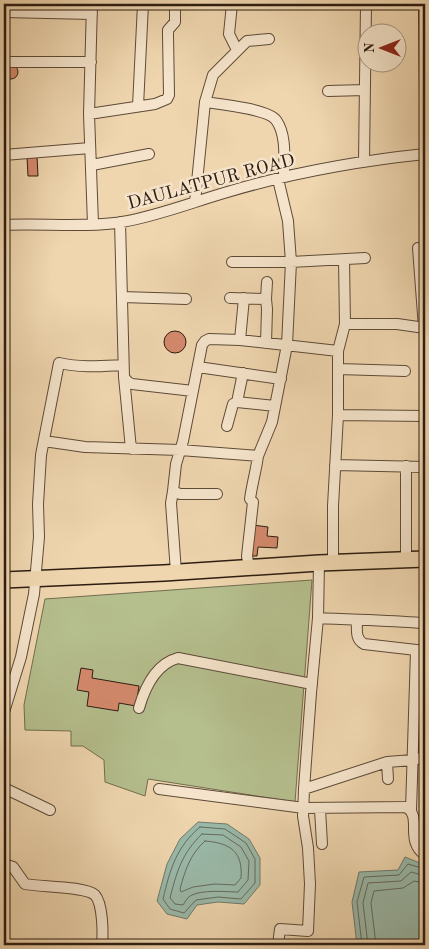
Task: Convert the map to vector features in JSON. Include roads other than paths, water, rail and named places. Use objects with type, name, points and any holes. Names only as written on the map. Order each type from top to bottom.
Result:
[{"type":"highway","points":[[4,580],[425,559]]},
{"type":"street","points":[[138,106],[142,4]]},
{"type":"street","points":[[89,114],[164,101],[169,95],[168,30],[175,22],[175,4]]},
{"type":"street","points":[[232,4],[229,34],[237,50]]},
{"type":"street","points":[[364,161],[366,4]]},
{"type":"street","points":[[424,4],[425,96]]},
{"type":"street","points":[[4,12],[92,9],[89,114],[93,224]]},
{"type":"street","points":[[194,202],[205,102],[213,74],[247,41],[268,39]]},
{"type":"street","points":[[4,62],[91,62]]},
{"type":"street","points":[[328,91],[365,90]]},
{"type":"street","points":[[205,102],[269,114],[275,119],[280,128],[283,144],[281,178],[292,262],[287,345],[272,422],[258,456],[256,474],[252,479],[250,500],[253,502],[248,556],[250,568]]},
{"type":"street","points":[[4,154],[90,148]]},
{"type":"street","points":[[92,165],[149,154]]},
{"type":"street","name":"DAULATPUR ROAD","points":[[4,225],[120,222],[155,214],[225,192],[281,178],[364,161],[425,154]]},
{"type":"street","points":[[120,222],[123,365],[131,449]]},
{"type":"street","points":[[345,324],[397,324],[425,328],[418,248]]},
{"type":"street","points":[[232,262],[292,262],[366,258]]},
{"type":"street","points":[[278,945],[280,929],[308,931],[310,884],[308,848],[303,816],[304,789],[318,618],[326,563],[335,465],[338,416],[338,351],[345,324],[344,260]]},
{"type":"street","points":[[266,343],[267,282]]},
{"type":"street","points":[[122,297],[186,299]]},
{"type":"street","points":[[230,298],[266,299]]},
{"type":"street","points":[[240,340],[244,298]]},
{"type":"street","points":[[176,572],[171,503],[174,474],[204,342],[209,339],[240,340],[338,351]]},
{"type":"street","points":[[4,712],[25,640],[34,594],[39,551],[38,504],[41,455],[59,363],[86,367],[123,365]]},
{"type":"street","points":[[198,367],[281,379]]},
{"type":"street","points":[[338,370],[405,371]]},
{"type":"street","points":[[227,426],[233,404],[237,402],[243,373]]},
{"type":"street","points":[[124,377],[132,384],[193,391]]},
{"type":"street","points":[[237,402],[275,406]]},
{"type":"street","points":[[338,416],[425,416]]},
{"type":"street","points":[[44,441],[85,447],[180,450],[258,456]]},
{"type":"street","points":[[335,465],[425,466]]},
{"type":"street","points":[[406,466],[406,560]]},
{"type":"street","points":[[173,491],[180,494],[217,494]]},
{"type":"street","points":[[318,618],[421,623]]},
{"type":"street","points":[[357,620],[357,637],[364,644],[421,651],[412,757],[411,810],[414,819],[415,844],[419,851],[425,855]]},
{"type":"street","points":[[139,708],[150,680],[165,664],[178,658],[312,684]]},
{"type":"street","points":[[304,789],[387,762],[425,757]]},
{"type":"street","points":[[387,762],[388,778]]},
{"type":"street","points":[[4,788],[50,810]]},
{"type":"street","points":[[159,788],[304,808],[396,806],[406,807],[411,810]]},
{"type":"street","points":[[320,809],[322,844]]},
{"type":"street","points":[[4,864],[14,867],[25,884],[79,889],[95,895],[101,915],[102,945]]},
{"type":"water","points":[[198,822],[227,824],[249,839],[260,858],[260,885],[244,904],[218,902],[197,905],[187,919],[167,914],[157,901],[167,864],[180,839]]},
{"type":"water","points":[[405,857],[425,865],[425,945],[357,945],[352,902],[359,872],[398,870]]}]
